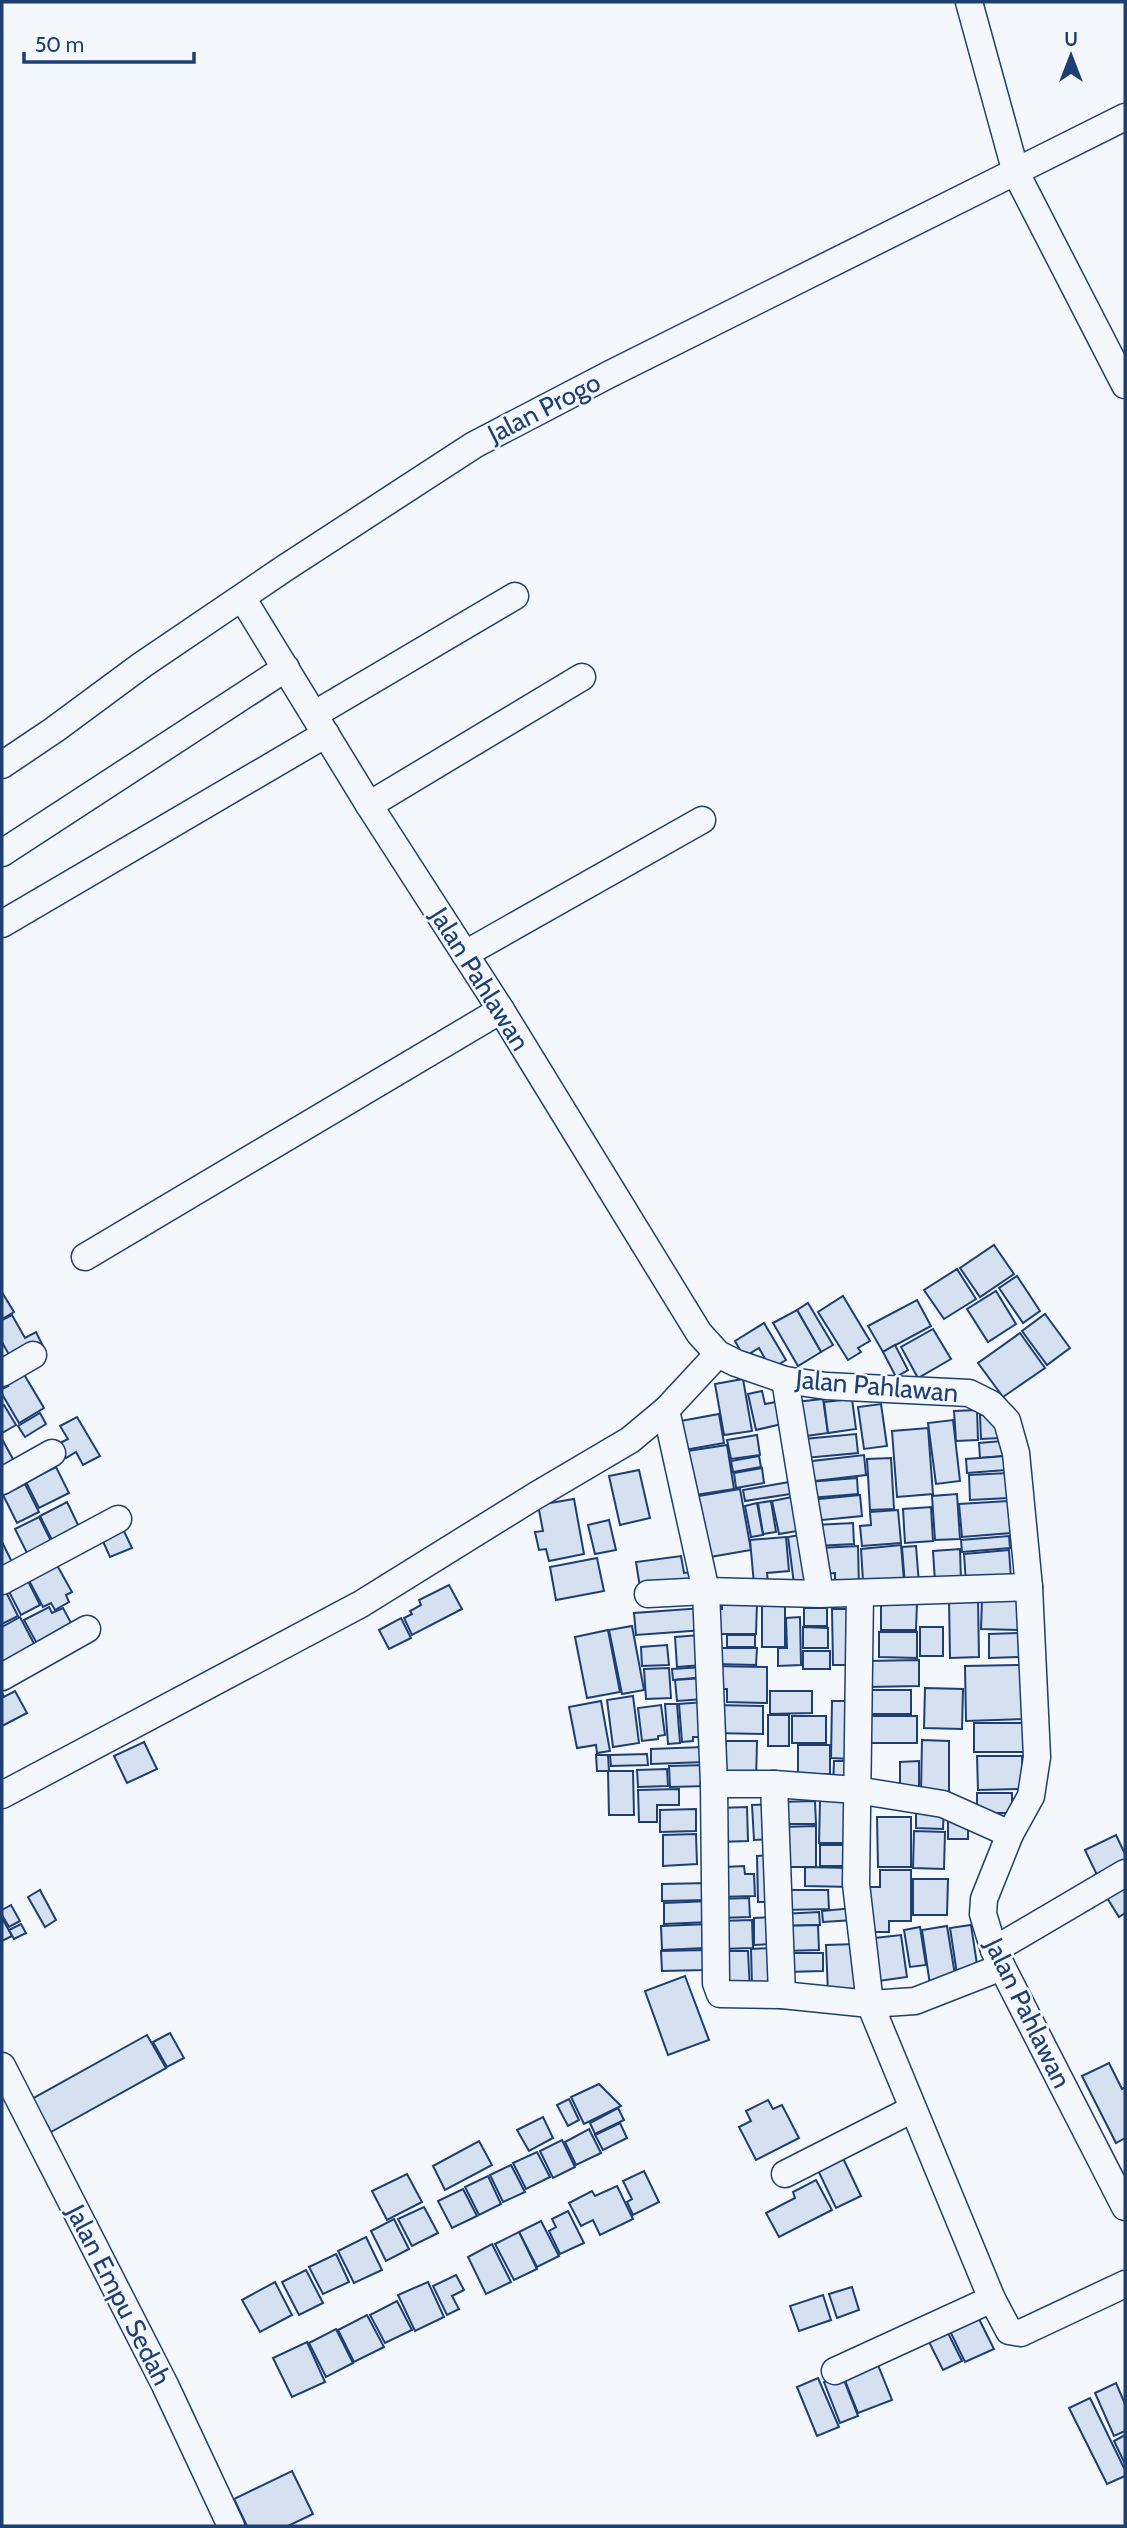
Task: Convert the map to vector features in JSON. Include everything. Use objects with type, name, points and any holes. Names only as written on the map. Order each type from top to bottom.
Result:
[{"type":"street","points":[[969,2],[1016,173],[1125,385]]},
{"type":"street","name":"Jalan Progo","points":[[2,765],[142,665],[474,444],[1125,117]]},
{"type":"street","points":[[2,924],[321,724],[515,596]]},
{"type":"street","name":"Jalan Pahlawan","points":[[243,599],[369,805],[501,1010],[699,1333],[718,1354],[785,1380],[826,1386],[969,1393],[992,1404],[1007,1421],[1014,1443],[1029,1587],[1037,1757],[1031,1796],[1010,1834],[984,1899],[983,1914],[998,1958],[1125,2207]]},
{"type":"street","points":[[2,853],[286,668]]},
{"type":"street","points":[[369,805],[582,677]]},
{"type":"street","points":[[465,954],[702,820]]},
{"type":"street","points":[[85,1256],[501,1010]]},
{"type":"street","points":[[2,1795],[361,1604],[630,1440],[666,1410],[718,1354]]},
{"type":"street","points":[[2,1373],[33,1355]]},
{"type":"street","points":[[785,1380],[820,1594]]},
{"type":"street","points":[[666,1410],[706,1591],[714,1784],[718,1992],[727,1996],[782,1995],[870,2004],[915,2001],[998,1958],[1125,1873]]},
{"type":"street","points":[[2,1480],[52,1453]]},
{"type":"street","points":[[2,1581],[118,1519]]},
{"type":"street","points":[[648,1594],[706,1591],[820,1594],[1029,1587]]},
{"type":"street","points":[[860,1593],[856,1884],[870,2004],[992,2299],[1009,2331],[1021,2333],[1125,2284]]},
{"type":"street","points":[[2,1677],[87,1629]]},
{"type":"street","points":[[714,1784],[774,1784],[856,1790],[943,1804],[1010,1834]]},
{"type":"street","points":[[774,1784],[782,1995]]},
{"type":"street","name":"Jalan Empu Sedah","points":[[2,2066],[165,2385],[231,2526]]},
{"type":"street","points":[[785,2174],[912,2109]]},
{"type":"street","points":[[835,2371],[992,2299]]},
{"type":"building","points":[[994,1245],[1014,1274],[980,1297],[960,1268]]},
{"type":"building","points":[[957,1269],[976,1299],[944,1319],[924,1290]]},
{"type":"building","points":[[1017,1276],[1040,1311],[1023,1323],[999,1288]]},
{"type":"building","points":[[996,1291],[1016,1324],[988,1342],[967,1309]]},
{"type":"building","points":[[2,1295],[14,1312],[2,1319]]},
{"type":"building","points":[[843,1296],[870,1341],[858,1348],[861,1352],[848,1360],[818,1312]]},
{"type":"building","points":[[917,1300],[931,1326],[883,1352],[868,1326]]},
{"type":"building","points":[[808,1303],[833,1345],[821,1352],[797,1310]]},
{"type":"building","points":[[797,1310],[821,1352],[798,1366],[773,1323]]},
{"type":"building","points":[[1045,1314],[1070,1348],[1047,1365],[1022,1331]]},
{"type":"building","points":[[12,1315],[25,1338],[36,1332],[44,1348],[14,1364],[2,1342],[2,1320]]},
{"type":"building","points":[[764,1323],[786,1360],[771,1369],[759,1348],[744,1357],[735,1341]]},
{"type":"building","points":[[933,1329],[951,1359],[918,1378],[901,1347]]},
{"type":"building","points":[[1020,1333],[1045,1368],[1003,1397],[978,1363]]},
{"type":"building","points":[[895,1345],[908,1370],[896,1377],[883,1352]]},
{"type":"building","points":[[22,1371],[44,1408],[19,1423],[2,1394],[2,1389],[8,1386],[5,1381]]},
{"type":"building","points":[[743,1379],[752,1431],[724,1435],[715,1384]]},
{"type":"building","points":[[762,1391],[765,1404],[781,1401],[786,1423],[756,1430],[748,1394]]},
{"type":"building","points":[[823,1399],[828,1433],[799,1437],[795,1402]]},
{"type":"building","points":[[852,1399],[856,1429],[828,1433],[824,1402]]},
{"type":"building","points":[[881,1404],[887,1446],[864,1449],[858,1407]]},
{"type":"building","points":[[4,1405],[16,1425],[2,1433],[2,1406]]},
{"type":"building","points":[[977,1410],[978,1440],[956,1441],[954,1411]]},
{"type":"building","points":[[40,1413],[46,1424],[25,1437],[18,1426]]},
{"type":"building","points":[[719,1414],[724,1443],[679,1451],[675,1422]]},
{"type":"building","points":[[1000,1414],[1000,1438],[981,1439],[980,1415]]},
{"type":"building","points":[[77,1417],[100,1456],[83,1465],[76,1452],[66,1458],[58,1444],[68,1439],[60,1426]]},
{"type":"building","points":[[953,1420],[960,1481],[936,1484],[928,1423]]},
{"type":"building","points":[[928,1428],[933,1494],[897,1497],[892,1431]]},
{"type":"building","points":[[856,1434],[858,1453],[805,1458],[804,1439]]},
{"type":"building","points":[[757,1435],[760,1455],[731,1459],[727,1440]]},
{"type":"building","points":[[2,1439],[14,1461],[2,1468]]},
{"type":"building","points":[[1002,1441],[1003,1456],[980,1458],[979,1443]]},
{"type":"building","points":[[727,1445],[734,1489],[689,1496],[681,1452]]},
{"type":"building","points":[[864,1455],[866,1475],[806,1482],[804,1462]]},
{"type":"building","points":[[759,1456],[761,1467],[733,1472],[731,1461]]},
{"type":"building","points":[[1006,1456],[1006,1470],[967,1473],[966,1459]]},
{"type":"building","points":[[891,1458],[894,1509],[870,1510],[867,1459]]},
{"type":"building","points":[[56,1467],[69,1493],[39,1508],[26,1482]]},
{"type":"building","points":[[762,1468],[764,1483],[736,1488],[734,1473]]},
{"type":"building","points":[[639,1470],[650,1518],[620,1525],[609,1476]]},
{"type":"building","points":[[1008,1473],[1009,1498],[970,1500],[969,1475]]},
{"type":"building","points":[[857,1478],[858,1494],[810,1498],[808,1482]]},
{"type":"building","points":[[795,1481],[797,1493],[745,1501],[743,1490]]},
{"type":"building","points":[[25,1484],[39,1512],[17,1523],[3,1495]]},
{"type":"building","points":[[740,1489],[751,1550],[704,1558],[693,1497]]},
{"type":"building","points":[[957,1494],[960,1539],[935,1540],[932,1496]]},
{"type":"building","points":[[860,1495],[862,1516],[812,1521],[809,1500]]},
{"type":"building","points":[[797,1496],[803,1530],[779,1534],[772,1501]]},
{"type":"building","points":[[574,1499],[584,1554],[549,1561],[546,1549],[539,1550],[535,1532],[543,1531],[538,1505]]},
{"type":"building","points":[[771,1501],[776,1532],[763,1534],[758,1503]]},
{"type":"building","points":[[1008,1501],[1011,1533],[962,1537],[959,1504]]},
{"type":"building","points":[[67,1502],[82,1533],[55,1546],[40,1516]]},
{"type":"building","points":[[757,1503],[763,1535],[751,1537],[745,1506]]},
{"type":"building","points":[[931,1507],[933,1541],[905,1543],[903,1509]]},
{"type":"building","points":[[898,1510],[901,1543],[862,1546],[860,1526],[871,1525],[870,1512]]},
{"type":"building","points":[[39,1517],[55,1549],[31,1561],[15,1529]]},
{"type":"building","points":[[609,1520],[616,1550],[595,1554],[588,1525]]},
{"type":"building","points":[[853,1523],[854,1544],[816,1546],[815,1525]]},
{"type":"building","points":[[122,1527],[132,1548],[110,1557],[101,1537]]},
{"type":"building","points":[[806,1534],[812,1581],[794,1584],[788,1537]]},
{"type":"building","points":[[1009,1536],[1010,1548],[962,1552],[961,1540]]},
{"type":"building","points":[[786,1537],[789,1571],[767,1573],[768,1583],[754,1584],[750,1540]]},
{"type":"building","points":[[2,1542],[16,1570],[2,1578]]},
{"type":"building","points":[[901,1545],[904,1581],[863,1581],[861,1549]]},
{"type":"building","points":[[858,1546],[859,1588],[835,1589],[835,1573],[820,1574],[819,1548]]},
{"type":"building","points":[[916,1546],[919,1584],[905,1585],[902,1547]]},
{"type":"building","points":[[960,1549],[961,1581],[935,1582],[933,1551]]},
{"type":"building","points":[[1009,1550],[1011,1579],[966,1583],[964,1554]]},
{"type":"building","points":[[681,1556],[684,1573],[693,1572],[695,1587],[641,1594],[636,1562]]},
{"type":"building","points":[[53,1558],[72,1592],[66,1595],[69,1602],[55,1610],[51,1603],[43,1607],[25,1573]]},
{"type":"building","points":[[597,1558],[604,1591],[556,1600],[550,1567]]},
{"type":"building","points":[[24,1573],[40,1605],[21,1615],[4,1582]]},
{"type":"building","points":[[449,1585],[462,1609],[412,1635],[404,1618],[421,1605],[419,1600]]},
{"type":"building","points":[[5,1590],[18,1616],[2,1624],[2,1592]]},
{"type":"building","points":[[949,1599],[978,1599],[979,1657],[950,1658]]},
{"type":"building","points":[[982,1599],[1020,1600],[1019,1630],[981,1629]]},
{"type":"building","points":[[881,1602],[917,1603],[916,1630],[881,1630]]},
{"type":"building","points":[[722,1603],[757,1603],[756,1634],[713,1634],[713,1609],[722,1609]]},
{"type":"building","points":[[762,1603],[785,1603],[785,1647],[762,1647]]},
{"type":"building","points":[[49,1607],[52,1613],[63,1608],[76,1632],[41,1651],[24,1620]]},
{"type":"building","points":[[703,1608],[704,1630],[636,1635],[634,1613]]},
{"type":"building","points":[[804,1608],[827,1608],[827,1626],[804,1626]]},
{"type":"building","points":[[832,1609],[853,1609],[853,1665],[833,1665]]},
{"type":"building","points":[[20,1617],[39,1653],[2,1665],[2,1627]]},
{"type":"building","points":[[800,1617],[801,1665],[778,1666],[778,1648],[787,1648],[786,1618]]},
{"type":"building","points":[[401,1618],[411,1638],[389,1649],[379,1630]]},
{"type":"building","points":[[632,1626],[644,1690],[622,1694],[609,1630]]},
{"type":"building","points":[[803,1627],[828,1628],[828,1648],[803,1648]]},
{"type":"building","points":[[920,1627],[943,1627],[943,1656],[920,1656]]},
{"type":"building","points":[[608,1630],[620,1692],[587,1698],[575,1637]]},
{"type":"building","points":[[879,1632],[917,1632],[917,1658],[879,1657]]},
{"type":"building","points":[[1021,1633],[1021,1657],[989,1658],[989,1634]]},
{"type":"building","points":[[700,1635],[703,1665],[677,1667],[675,1637]]},
{"type":"building","points":[[727,1635],[755,1635],[755,1647],[727,1647]]},
{"type":"building","points":[[667,1645],[669,1665],[642,1666],[641,1647]]},
{"type":"building","points":[[715,1648],[757,1648],[756,1665],[715,1664]]},
{"type":"building","points":[[803,1651],[830,1651],[830,1669],[803,1669]]},
{"type":"building","points":[[919,1660],[919,1686],[867,1687],[867,1661]]},
{"type":"building","points":[[1023,1665],[1024,1719],[966,1721],[965,1666]]},
{"type":"building","points":[[714,1666],[767,1667],[767,1703],[727,1702],[727,1689],[714,1689]]},
{"type":"building","points":[[704,1667],[705,1677],[673,1680],[672,1669]]},
{"type":"building","points":[[669,1668],[671,1698],[646,1699],[644,1669]]},
{"type":"building","points":[[703,1678],[704,1699],[677,1701],[675,1680]]},
{"type":"building","points":[[925,1688],[963,1689],[962,1729],[924,1728]]},
{"type":"building","points":[[864,1690],[911,1690],[911,1714],[864,1714]]},
{"type":"building","points":[[15,1691],[27,1713],[2,1726],[2,1693],[4,1697]]},
{"type":"building","points":[[770,1691],[812,1691],[812,1713],[770,1714]]},
{"type":"building","points":[[633,1696],[639,1743],[613,1747],[607,1700]]},
{"type":"building","points":[[601,1701],[610,1751],[597,1753],[596,1745],[577,1748],[569,1707]]},
{"type":"building","points":[[832,1701],[851,1701],[851,1759],[831,1758]]},
{"type":"building","points":[[704,1702],[706,1737],[693,1737],[693,1741],[682,1742],[679,1704]]},
{"type":"building","points":[[665,1704],[677,1704],[680,1743],[668,1744]]},
{"type":"building","points":[[661,1705],[665,1735],[658,1736],[658,1739],[642,1741],[638,1708]]},
{"type":"building","points":[[713,1705],[763,1706],[763,1734],[713,1733]]},
{"type":"building","points":[[768,1715],[789,1715],[789,1746],[768,1746]]},
{"type":"building","points":[[792,1716],[826,1716],[826,1743],[792,1743]]},
{"type":"building","points":[[866,1716],[917,1716],[917,1743],[867,1743]]},
{"type":"building","points":[[974,1723],[1025,1723],[1025,1752],[974,1752]]},
{"type":"building","points":[[922,1740],[949,1741],[949,1793],[921,1792]]},
{"type":"building","points":[[726,1741],[757,1741],[756,1782],[726,1781],[720,1748],[726,1749]]},
{"type":"building","points":[[144,1742],[157,1769],[127,1783],[114,1756]]},
{"type":"building","points":[[798,1745],[830,1745],[830,1774],[798,1774]]},
{"type":"building","points":[[704,1747],[705,1762],[651,1764],[651,1749]]},
{"type":"building","points":[[647,1754],[648,1765],[611,1766],[610,1755]]},
{"type":"building","points":[[596,1755],[608,1755],[609,1771],[597,1771]]},
{"type":"building","points":[[977,1756],[1022,1756],[1023,1789],[978,1790]]},
{"type":"building","points":[[834,1761],[853,1761],[852,1786],[833,1786]]},
{"type":"building","points":[[919,1761],[919,1795],[900,1795],[900,1762]]},
{"type":"building","points":[[706,1765],[707,1786],[670,1787],[669,1766]]},
{"type":"building","points":[[667,1769],[668,1786],[638,1787],[637,1770]]},
{"type":"building","points":[[608,1771],[633,1771],[634,1815],[609,1815]]},
{"type":"building","points":[[679,1789],[679,1805],[657,1805],[657,1822],[639,1822],[638,1790]]},
{"type":"building","points":[[977,1793],[1012,1793],[1012,1813],[977,1813]]},
{"type":"building","points":[[820,1800],[847,1800],[847,1843],[819,1843]]},
{"type":"building","points":[[815,1801],[816,1824],[780,1824],[779,1802]]},
{"type":"building","points":[[772,1804],[773,1839],[754,1840],[752,1805]]},
{"type":"building","points":[[747,1807],[748,1841],[718,1842],[718,1808]]},
{"type":"building","points":[[916,1807],[944,1807],[943,1829],[916,1828]]},
{"type":"building","points":[[696,1809],[696,1831],[660,1832],[660,1810]]},
{"type":"building","points":[[877,1817],[911,1817],[911,1867],[878,1867]]},
{"type":"building","points":[[948,1820],[968,1820],[968,1839],[948,1839]]},
{"type":"building","points":[[816,1826],[816,1867],[780,1867],[780,1827]]},
{"type":"building","points":[[914,1831],[945,1832],[944,1869],[913,1868]]},
{"type":"building","points":[[696,1834],[697,1864],[663,1866],[663,1835]]},
{"type":"building","points":[[1116,1835],[1125,1854],[1125,1861],[1097,1875],[1085,1850]]},
{"type":"building","points":[[820,1845],[855,1845],[855,1866],[820,1866]]},
{"type":"building","points":[[775,1855],[777,1910],[766,1910],[765,1902],[758,1902],[757,1856]]},
{"type":"building","points":[[744,1866],[745,1874],[754,1874],[755,1896],[717,1897],[725,1867]]},
{"type":"building","points":[[805,1867],[853,1868],[853,1887],[805,1886]]},
{"type":"building","points":[[880,1870],[911,1870],[911,1921],[889,1921],[889,1932],[865,1932],[865,1887],[880,1887]]},
{"type":"building","points":[[913,1879],[948,1879],[947,1915],[913,1915]]},
{"type":"building","points":[[1125,1880],[1125,1913],[1119,1917],[1104,1893]]},
{"type":"building","points":[[708,1883],[708,1900],[662,1901],[662,1884]]},
{"type":"building","points":[[40,1890],[56,1920],[45,1927],[28,1897]]},
{"type":"building","points":[[782,1890],[828,1890],[829,1909],[783,1910]]},
{"type":"building","points":[[749,1898],[750,1917],[719,1918],[718,1899]]},
{"type":"building","points":[[710,1901],[710,1922],[664,1924],[664,1903]]},
{"type":"building","points":[[11,1905],[20,1921],[9,1927],[2,1910]]},
{"type":"building","points":[[853,1908],[854,1920],[823,1922],[822,1911]]},
{"type":"building","points":[[819,1912],[820,1925],[782,1926],[782,1914]]},
{"type":"building","points":[[774,1917],[775,1944],[754,1945],[754,1918]]},
{"type":"building","points":[[2,1918],[12,1936],[2,1941]]},
{"type":"building","points":[[752,1920],[753,1948],[720,1949],[719,1921]]},
{"type":"building","points":[[21,1924],[26,1933],[14,1939],[9,1930]]},
{"type":"building","points":[[710,1924],[705,1948],[662,1950],[661,1926]]},
{"type":"building","points":[[818,1925],[819,1950],[783,1951],[782,1926]]},
{"type":"building","points":[[971,1925],[978,1971],[957,1974],[950,1928]]},
{"type":"building","points":[[947,1926],[956,1981],[930,1985],[922,1930]]},
{"type":"building","points":[[920,1927],[926,1965],[910,1967],[904,1930]]},
{"type":"building","points":[[901,1935],[907,1977],[871,1982],[866,1939]]},
{"type":"building","points":[[857,1944],[859,1993],[828,1994],[826,1945]]},
{"type":"building","points":[[771,1948],[772,1986],[752,1986],[751,1949]]},
{"type":"building","points":[[705,1950],[706,1970],[662,1971],[661,1951]]},
{"type":"building","points":[[720,1951],[748,1951],[750,1991],[721,1982]]},
{"type":"building","points":[[785,1953],[823,1953],[823,1971],[786,1972]]},
{"type":"building","points":[[685,1976],[709,2040],[668,2055],[645,1991]]},
{"type":"building","points":[[170,2033],[184,2058],[167,2067],[153,2042]]},
{"type":"building","points":[[147,2035],[166,2068],[51,2132],[32,2099]]},
{"type":"building","points":[[1109,2063],[1122,2089],[1125,2087],[1125,2138],[1116,2143],[1082,2076]]},
{"type":"building","points":[[599,2084],[621,2106],[584,2124],[571,2097]]},
{"type":"building","points":[[569,2099],[579,2120],[568,2126],[557,2105]]},
{"type":"building","points":[[768,2100],[773,2109],[782,2105],[799,2138],[756,2160],[739,2127],[751,2121],[746,2111]]},
{"type":"building","points":[[618,2108],[624,2120],[595,2134],[590,2123]]},
{"type":"building","points":[[543,2117],[553,2138],[529,2151],[517,2130]]},
{"type":"building","points":[[620,2123],[627,2138],[603,2150],[595,2135]]},
{"type":"building","points":[[589,2129],[601,2153],[576,2165],[565,2142]]},
{"type":"building","points":[[562,2140],[575,2167],[553,2178],[540,2151]]},
{"type":"building","points":[[479,2141],[492,2165],[445,2190],[433,2166]]},
{"type":"building","points":[[537,2152],[550,2177],[526,2189],[513,2163]]},
{"type":"building","points":[[840,2152],[861,2196],[836,2208],[815,2164]]},
{"type":"building","points":[[511,2165],[525,2192],[503,2202],[490,2175]]},
{"type":"building","points":[[644,2171],[659,2202],[633,2215],[627,2202],[632,2199],[623,2181]]},
{"type":"building","points":[[407,2174],[422,2202],[387,2220],[372,2191]]},
{"type":"building","points":[[488,2176],[501,2204],[479,2215],[465,2187]]},
{"type":"building","points":[[816,2180],[832,2210],[779,2237],[766,2213],[795,2198],[793,2192]]},
{"type":"building","points":[[617,2186],[633,2219],[600,2235],[593,2220],[581,2226],[569,2203],[592,2191],[595,2196]]},
{"type":"building","points":[[463,2189],[477,2216],[452,2228],[438,2201]]},
{"type":"building","points":[[424,2207],[438,2233],[412,2246],[398,2219]]},
{"type":"building","points":[[568,2211],[584,2243],[560,2254],[549,2231],[556,2227],[552,2219]]},
{"type":"building","points":[[394,2219],[409,2249],[386,2261],[371,2231]]},
{"type":"building","points":[[541,2221],[559,2256],[537,2267],[519,2232]]},
{"type":"building","points":[[519,2232],[537,2269],[514,2280],[495,2244]]},
{"type":"building","points":[[366,2237],[382,2270],[354,2283],[338,2251]]},
{"type":"building","points":[[492,2244],[511,2282],[486,2294],[468,2257]]},
{"type":"building","points":[[336,2254],[349,2282],[323,2294],[309,2267]]},
{"type":"building","points":[[306,2270],[323,2303],[299,2315],[282,2282]]},
{"type":"building","points":[[456,2275],[464,2290],[452,2296],[459,2309],[447,2315],[433,2286]]},
{"type":"building","points":[[275,2282],[292,2315],[260,2332],[242,2300]]},
{"type":"building","points":[[428,2282],[444,2317],[415,2331],[398,2295]]},
{"type":"building","points":[[852,2287],[859,2310],[837,2318],[829,2294]]},
{"type":"building","points":[[823,2295],[831,2320],[799,2331],[790,2306]]},
{"type":"building","points":[[397,2301],[412,2330],[385,2343],[370,2315]]},
{"type":"building","points":[[975,2311],[994,2349],[965,2362],[947,2325]]},
{"type":"building","points":[[367,2315],[384,2347],[354,2362],[338,2330]]},
{"type":"building","points":[[945,2327],[962,2361],[943,2370],[926,2336]]},
{"type":"building","points":[[336,2329],[353,2363],[326,2377],[309,2343]]},
{"type":"building","points":[[307,2342],[325,2382],[292,2397],[273,2358]]},
{"type":"building","points":[[878,2365],[892,2400],[858,2413],[844,2378]]},
{"type":"building","points":[[842,2375],[858,2416],[840,2423],[824,2382]]},
{"type":"building","points":[[818,2378],[839,2427],[817,2436],[797,2387]]},
{"type":"building","points":[[1116,2383],[1125,2404],[1125,2431],[1114,2436],[1095,2393]]},
{"type":"building","points":[[1090,2398],[1125,2470],[1125,2476],[1107,2484],[1069,2408]]},
{"type":"building","points":[[1125,2435],[1125,2464],[1114,2441]]},
{"type":"building","points":[[292,2471],[313,2514],[288,2526],[247,2526],[234,2499]]}]
